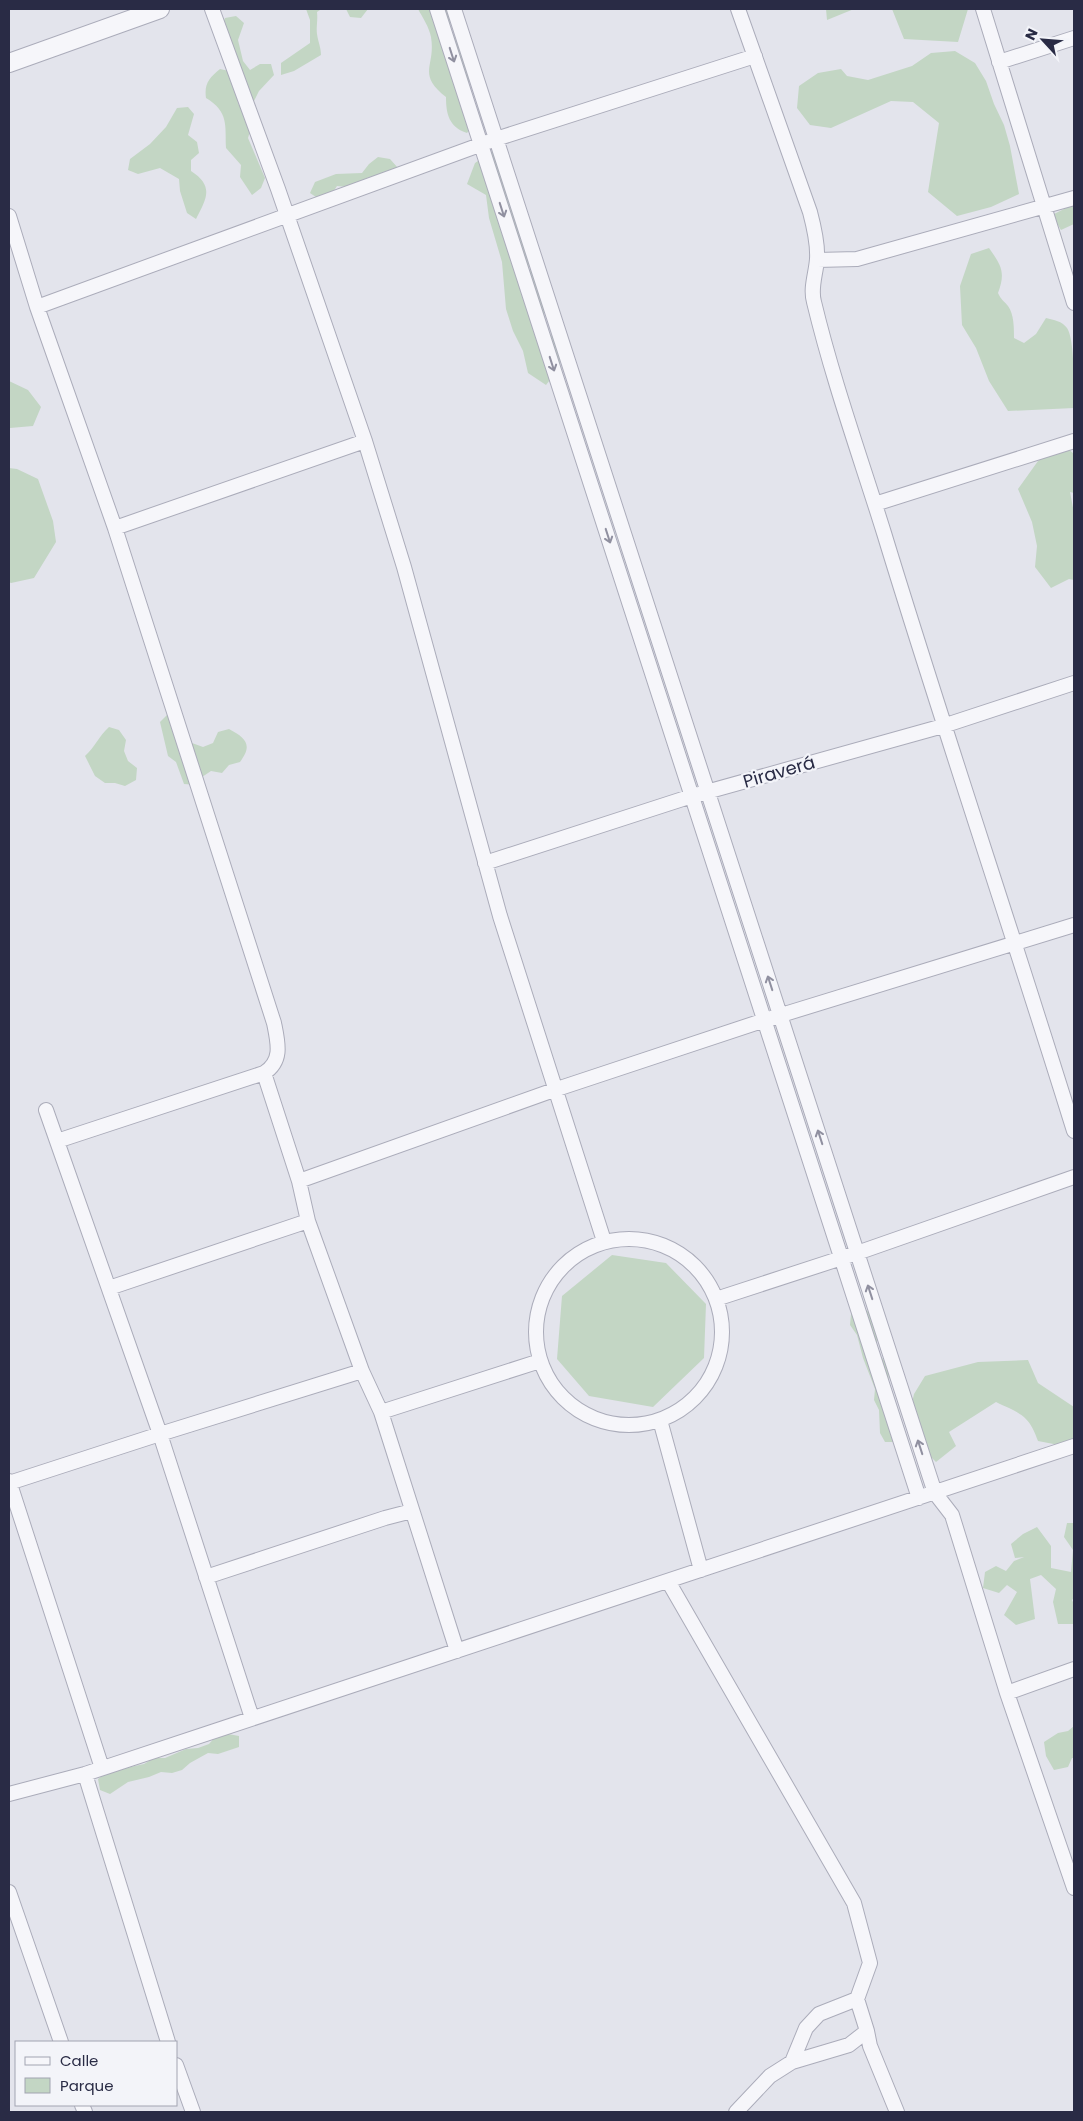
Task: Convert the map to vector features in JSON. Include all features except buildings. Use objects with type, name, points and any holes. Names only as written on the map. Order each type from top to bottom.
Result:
[{"type":"street","points":[[9,63],[160,9]]},
{"type":"street","points":[[212,9],[365,441],[406,576],[485,863],[554,1090],[604,1241]]},
{"type":"street","points":[[437,9],[919,1498]]},
{"type":"street","points":[[454,9],[935,1493],[952,1515],[1007,1692],[1074,1884]]},
{"type":"street","points":[[738,9],[810,212],[816,236],[817,260],[813,277],[813,298],[832,372],[875,504],[943,726],[1016,943],[1074,1131]]},
{"type":"street","points":[[983,9],[1074,303]]},
{"type":"street","points":[[999,62],[1074,38]]},
{"type":"street","points":[[37,307],[286,214],[482,146],[496,139],[755,56]]},
{"type":"street","points":[[817,260],[857,259],[1074,198]]},
{"type":"street","points":[[9,216],[37,307],[115,528],[274,1023],[277,1058],[272,1068],[264,1073],[57,1141]]},
{"type":"street","points":[[115,528],[365,441]]},
{"type":"street","points":[[875,504],[1074,441]]},
{"type":"street","points":[[599,508],[614,504]]},
{"type":"street","name":"Piraverá","points":[[485,863],[692,796],[943,726],[1074,683]]},
{"type":"street","points":[[299,1181],[554,1090],[765,1020],[1074,925]]},
{"type":"street","points":[[264,1073],[299,1181],[308,1221],[362,1372],[381,1412],[457,1651]]},
{"type":"street","points":[[46,1110],[160,1434],[252,1718]]},
{"type":"street","points":[[716,1298],[857,1253],[1074,1177]]},
{"type":"street","points":[[109,1288],[308,1221]]},
{"type":"street","points":[[632,1238],[659,1243],[683,1255],[703,1274],[716,1298],[722,1328],[719,1357],[706,1384],[686,1406],[660,1420],[631,1426],[601,1422],[575,1409],[554,1388],[540,1361],[535,1331],[540,1302],[555,1275],[577,1254],[604,1241],[632,1238]]},
{"type":"street","points":[[381,1412],[540,1361]]},
{"type":"street","points":[[102,1768],[9,1482],[362,1372]]},
{"type":"street","points":[[660,1420],[701,1570]]},
{"type":"street","points":[[9,1794],[85,1774],[1074,1446]]},
{"type":"street","points":[[206,1576],[412,1511]]},
{"type":"street","points":[[668,1581],[854,1903],[870,1963],[857,1999],[870,2046],[897,2112]]},
{"type":"street","points":[[1007,1692],[1074,1669]]},
{"type":"street","points":[[85,1774],[168,2041]]},
{"type":"street","points":[[9,1892],[61,2041]]},
{"type":"street","points":[[792,2062],[806,2028],[819,2014],[857,1999]]},
{"type":"street","points":[[736,2112],[770,2076],[792,2062],[849,2045],[867,2031]]},
{"type":"street","points":[[178,2071],[193,2112]]},
{"type":"green space","points":[[306,9],[320,10],[317,12],[317,37],[321,55],[294,71],[281,75],[281,63],[310,43],[310,20]]},
{"type":"green space","points":[[346,9],[368,9],[361,18],[350,17]]},
{"type":"green space","points":[[418,9],[450,9],[452,16],[449,26],[461,52],[471,65],[471,76],[467,87],[480,117],[467,133],[452,123],[448,114],[446,97],[437,89],[429,75],[432,47],[431,37]]},
{"type":"green space","points":[[826,9],[854,9],[827,20]]},
{"type":"green space","points":[[892,9],[968,9],[958,42],[904,39]]},
{"type":"green space","points":[[236,16],[244,23],[238,40],[243,61],[250,70],[260,64],[271,64],[274,75],[259,91],[254,101],[243,100],[237,92],[238,104],[248,109],[254,118],[248,138],[265,178],[261,188],[252,195],[240,177],[241,165],[226,148],[225,126],[222,114],[219,108],[206,98],[206,89],[210,78],[220,69],[229,71],[221,28],[225,18]]},
{"type":"green space","points":[[955,51],[975,63],[986,81],[1004,125],[1010,146],[1019,194],[991,207],[957,216],[928,192],[939,123],[913,102],[891,101],[831,128],[810,125],[797,108],[799,86],[818,73],[841,69],[847,76],[868,80],[912,66],[931,53]]},
{"type":"green space","points":[[188,107],[194,114],[188,135],[197,142],[199,153],[191,160],[191,171],[206,187],[205,199],[196,219],[187,213],[180,191],[179,179],[160,168],[138,174],[128,170],[130,159],[150,144],[166,127],[177,108]]},
{"type":"green space","points":[[494,150],[528,247],[529,269],[545,283],[544,328],[560,344],[560,367],[546,385],[528,373],[523,351],[513,331],[506,309],[502,262],[489,218],[486,195],[467,184],[475,163]]},
{"type":"green space","points":[[378,157],[390,159],[398,168],[349,186],[337,186],[331,195],[319,199],[310,193],[315,182],[336,174],[362,173]]},
{"type":"green space","points":[[1074,204],[1074,224],[1061,230],[1052,215]]},
{"type":"green space","points":[[989,248],[1001,269],[1002,280],[998,293],[1011,313],[1014,338],[1024,343],[1036,334],[1046,318],[1060,322],[1067,328],[1070,334],[1073,354],[1074,408],[1008,411],[989,381],[976,348],[962,325],[960,286],[971,254]]},
{"type":"green space","points":[[9,381],[28,390],[41,407],[33,426],[10,428],[9,450]]},
{"type":"green space","points":[[1064,445],[1074,454],[1074,493],[1070,492],[1074,513],[1074,580],[1069,579],[1051,588],[1035,567],[1037,546],[1032,522],[1018,489],[1038,461]]},
{"type":"green space","points":[[9,468],[17,469],[38,479],[53,521],[56,542],[34,578],[11,583],[9,582]]},
{"type":"green space","points":[[168,714],[189,736],[192,743],[203,747],[213,743],[218,732],[229,729],[246,742],[247,746],[244,756],[240,762],[229,765],[222,773],[211,771],[202,777],[196,785],[184,784],[176,762],[168,756],[160,722]]},
{"type":"green space","points":[[109,727],[119,730],[126,740],[124,751],[128,761],[137,768],[136,780],[125,786],[105,783],[95,776],[85,756]]},
{"type":"green space","points":[[612,1255],[666,1263],[706,1304],[704,1358],[653,1407],[589,1396],[557,1359],[562,1296]]},
{"type":"green space","points":[[857,1304],[873,1317],[877,1328],[876,1350],[889,1367],[888,1390],[896,1442],[885,1442],[880,1433],[879,1410],[874,1400],[875,1389],[863,1358],[857,1335],[850,1325],[851,1314]]},
{"type":"green space","points":[[1028,1360],[1038,1383],[1074,1407],[1074,1442],[1069,1447],[1038,1441],[1035,1432],[1023,1416],[996,1402],[949,1432],[956,1446],[936,1462],[923,1449],[909,1416],[914,1394],[925,1376],[978,1362]]},
{"type":"green space","points":[[1067,1523],[1074,1523],[1074,1598],[1072,1600],[1074,1604],[1074,1624],[1058,1624],[1053,1602],[1056,1589],[1041,1575],[1030,1579],[1035,1619],[1016,1625],[1004,1615],[1017,1592],[1007,1585],[999,1593],[983,1588],[985,1572],[996,1566],[1006,1571],[1014,1561],[1024,1557],[1015,1558],[1011,1544],[1023,1534],[1037,1527],[1051,1546],[1051,1568],[1071,1572],[1073,1550],[1064,1537]]},
{"type":"green space","points":[[1074,1726],[1074,1758],[1072,1758],[1068,1767],[1054,1770],[1046,1756],[1044,1742],[1058,1733],[1068,1731]]},
{"type":"green space","points":[[228,1734],[239,1736],[239,1747],[218,1754],[208,1753],[182,1770],[172,1773],[161,1772],[128,1782],[110,1794],[100,1790],[98,1779],[107,1772],[144,1764],[154,1758],[165,1758],[186,1749],[198,1748],[209,1744],[216,1736]]}]
